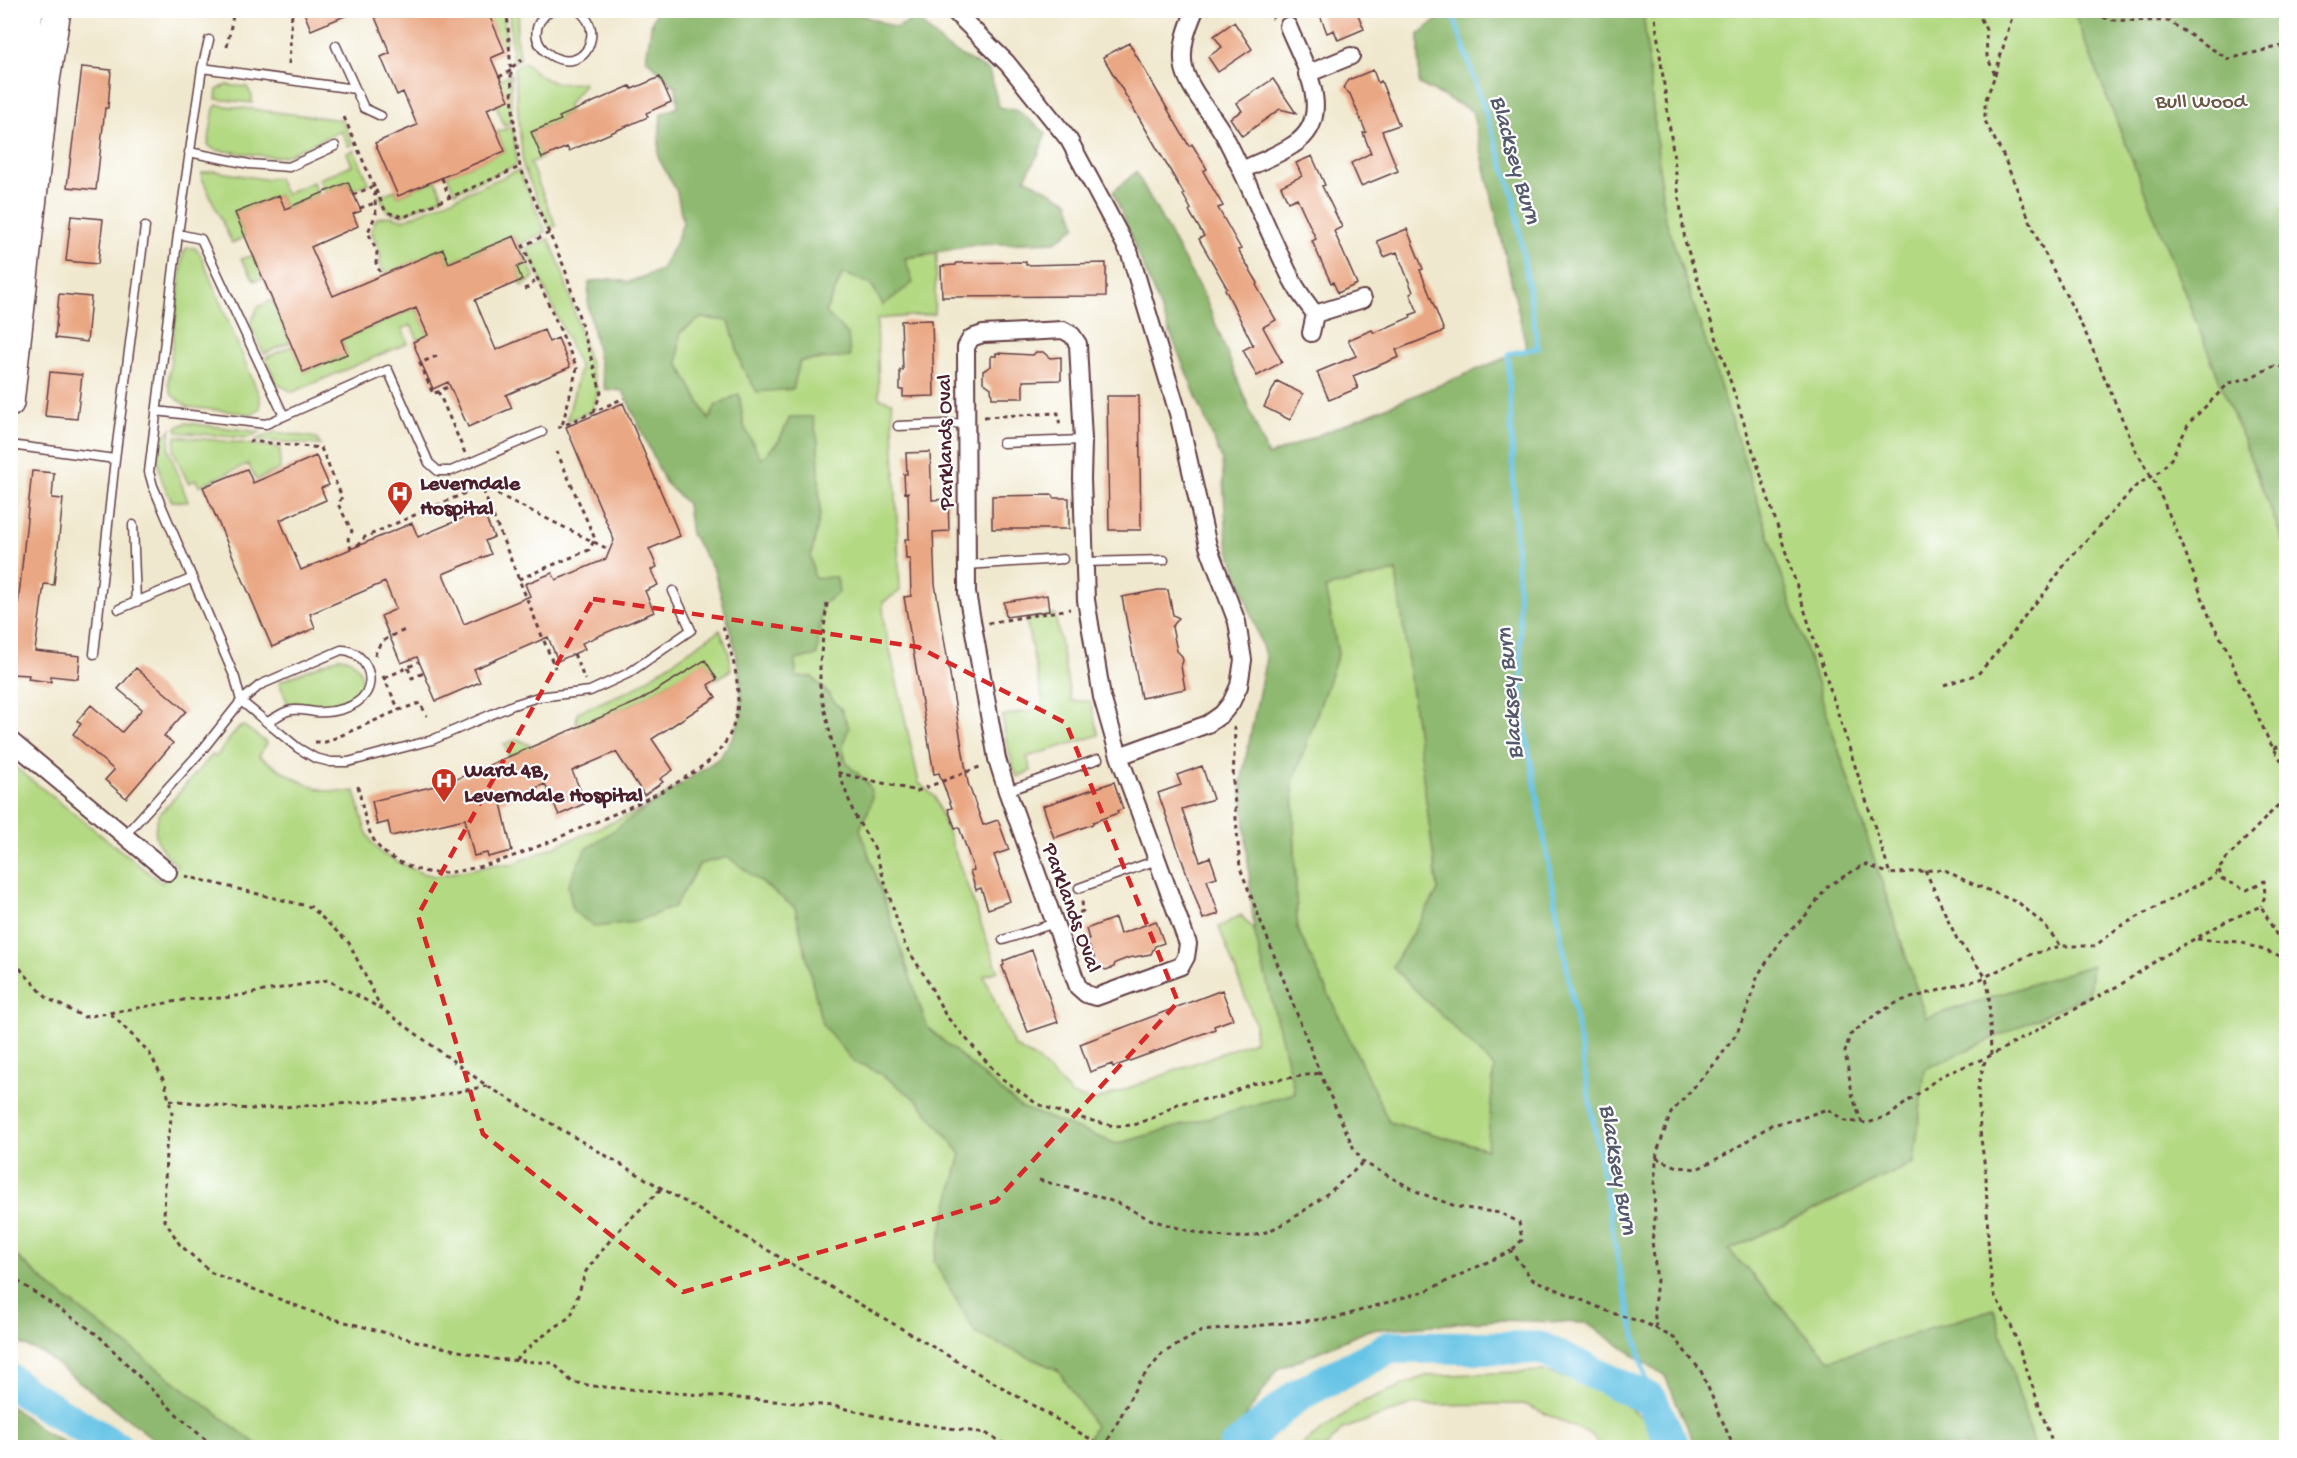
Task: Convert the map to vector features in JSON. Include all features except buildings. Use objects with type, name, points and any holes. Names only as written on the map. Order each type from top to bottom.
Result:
[{"type":"main road","points":[[10,403],[23,262],[29,10]]},
{"type":"main road","points":[[10,199],[29,79],[57,10]]},
{"type":"street","points":[[953,10],[1007,63],[1069,140],[1130,254],[1178,413],[1208,546],[1238,622],[1243,660],[1239,686],[1231,703],[1222,714],[1208,724],[1119,756]]},
{"type":"street","points":[[1195,10],[1185,34],[1183,46],[1185,70],[1194,89],[1216,120],[1242,170],[1293,282],[1315,314],[1311,333]]},
{"type":"street","points":[[1242,170],[1295,144],[1309,130],[1315,113],[1316,104],[1307,74],[1288,26]]},
{"type":"street","points":[[1307,74],[1351,56]]},
{"type":"street","points":[[1315,314],[1363,299]]},
{"type":"street","name":"Parklands Oval","points":[[1063,330],[1072,335],[1078,344],[1087,606],[1102,697],[1119,756],[1188,944],[1186,957],[1181,966],[1096,997],[1086,994],[1078,987],[997,759],[967,593],[967,420],[964,357],[971,338],[982,334],[1063,330]]},
{"type":"street","points":[[10,740],[168,872]]},
{"type":"lane","points":[[544,13],[537,32],[539,45],[549,56],[566,61],[582,55],[591,40],[590,22],[578,10]]},
{"type":"lane","points":[[209,40],[202,68],[189,152],[149,472],[235,678],[241,701],[298,748],[315,758],[331,762],[348,762],[432,741],[513,705],[538,697],[590,691],[629,673],[691,630],[674,591]]},
{"type":"lane","points":[[336,46],[364,108],[381,116]]},
{"type":"lane","points":[[202,68],[355,89]]},
{"type":"lane","points":[[189,152],[249,164],[289,167],[335,146]]},
{"type":"lane","points":[[94,654],[114,459],[145,227]]},
{"type":"lane","points":[[178,234],[201,239],[284,416]]},
{"type":"lane","points":[[156,411],[266,424],[388,370],[429,463],[438,471],[451,471],[542,432]]},
{"type":"lane","points":[[898,426],[967,420]]},
{"type":"lane","points":[[1003,442],[1083,440]]},
{"type":"lane","points":[[10,445],[114,459]]},
{"type":"lane","points":[[133,525],[136,602]]},
{"type":"lane","points":[[966,565],[1064,559]]},
{"type":"lane","points":[[1084,562],[1164,560]]},
{"type":"lane","points":[[119,609],[193,578]]},
{"type":"lane","points":[[125,835],[203,749],[241,701],[260,685],[340,650],[349,650],[361,658],[368,670],[370,683],[366,694],[357,702],[337,711],[289,710],[267,722]]},
{"type":"lane","points":[[1007,791],[1098,759]]},
{"type":"lane","points":[[1079,888],[1157,860]]},
{"type":"lane","points":[[1003,940],[1056,923]]},
{"type":"path","points":[[227,47],[234,10]]},
{"type":"path","points":[[289,64],[292,12],[295,10]]},
{"type":"path","points":[[507,10],[514,123],[520,166],[565,269],[601,392],[594,412]]},
{"type":"path","points":[[1654,10],[1685,241],[1890,874]]},
{"type":"path","points":[[1977,10],[1986,30],[1987,56],[1995,75]]},
{"type":"path","points":[[2014,10],[1985,102],[1986,121],[2003,155],[2037,238],[2086,334],[2135,449],[2151,475],[2181,541],[2211,621],[2228,651],[2241,685],[2286,768]]},
{"type":"path","points":[[2077,10],[2113,20],[2168,21],[2228,59],[2286,45]]},
{"type":"path","points":[[499,77],[522,60]]},
{"type":"path","points":[[344,117],[386,212]]},
{"type":"path","points":[[376,214],[386,212],[404,217],[520,166]]},
{"type":"path","points":[[441,178],[449,197]]},
{"type":"path","points":[[353,195],[374,186]]},
{"type":"path","points":[[374,186],[376,214],[368,232],[377,252],[376,262],[380,272]]},
{"type":"path","points":[[360,208],[375,203]]},
{"type":"path","points":[[549,233],[523,246],[577,368],[560,427],[624,398]]},
{"type":"path","points":[[524,289],[537,279]]},
{"type":"path","points":[[437,356],[420,363],[433,393],[450,386]]},
{"type":"path","points":[[1944,685],[1978,674],[2011,636],[2068,560],[2137,485],[2160,471],[2171,459],[2189,423],[2229,383],[2249,378],[2272,368],[2286,366]]},
{"type":"path","points":[[438,391],[466,454]]},
{"type":"path","points":[[967,420],[1058,412],[1060,441]]},
{"type":"path","points":[[249,441],[321,448],[342,497],[338,504],[352,531],[348,539],[351,549]]},
{"type":"path","points":[[519,579],[589,550],[596,539],[557,452]]},
{"type":"path","points":[[481,486],[610,550]]},
{"type":"path","points":[[357,546],[365,537],[481,486]]},
{"type":"path","points":[[481,486],[555,668]]},
{"type":"path","points":[[827,603],[820,662],[820,689],[839,773],[854,814],[874,848],[905,945],[946,1016],[1001,1078],[1037,1104],[1068,1115],[1114,1126],[1134,1125],[1155,1117],[1179,1103],[1222,1097],[1251,1084],[1320,1073]]},
{"type":"path","points":[[973,626],[1087,606]]},
{"type":"path","points":[[358,786],[369,828],[378,846],[390,856],[420,870],[437,873],[513,857],[619,813],[667,788],[708,762],[721,749],[730,733],[737,710],[738,687],[731,651],[722,623]]},
{"type":"path","points":[[375,658],[377,647],[384,640],[405,630]]},
{"type":"path","points":[[384,678],[419,662]]},
{"type":"path","points":[[380,668],[399,710]]},
{"type":"path","points":[[408,668],[412,678],[424,673]]},
{"type":"path","points":[[315,742],[326,742],[399,710],[420,704],[427,716]]},
{"type":"path","points":[[10,953],[22,971],[47,998],[84,1017],[190,999],[224,998],[328,980],[381,1008],[487,1086],[1104,1447],[1138,1383],[1163,1353],[1202,1331],[1336,1318],[1428,1290],[1511,1251],[1522,1240],[1519,1222],[1500,1213],[1458,1207],[1420,1193],[1363,1162],[1354,1149],[1320,1073],[1240,868],[1233,781],[1235,729],[1222,714]]},
{"type":"path","points":[[2274,748],[2286,745]]},
{"type":"path","points":[[839,773],[917,791],[997,759]]},
{"type":"path","points":[[1862,1123],[1853,1098],[1845,1052],[1850,1035],[1875,1015],[1900,1001],[1986,977],[2029,955],[2061,946],[2095,946],[2119,927],[2214,876],[2227,858],[2286,797]]},
{"type":"path","points":[[1656,1328],[1654,1308],[1657,1280],[1652,1241],[1655,1221],[1654,1184],[1657,1152],[1671,1113],[1717,1061],[1737,1033],[1758,975],[1782,939],[1807,914],[1828,886],[1865,864],[1890,874],[1943,869],[2019,903],[2044,925],[2061,946]]},
{"type":"path","points":[[1925,870],[1957,939],[1986,977],[1989,993],[1991,1055]]},
{"type":"path","points":[[1656,1158],[1678,1167],[1697,1168],[1730,1152],[1771,1125],[1799,1119],[1827,1109],[1845,1121],[1862,1123],[1890,1115],[1941,1076],[1986,1058],[2065,1016],[2195,938],[2261,906],[2265,896],[2264,881],[2247,890],[2222,879],[2218,870]]},
{"type":"path","points":[[168,872],[311,907],[348,943],[381,1008]]},
{"type":"path","points":[[1056,923],[1083,911],[1079,888]]},
{"type":"path","points":[[2261,906],[2286,953]]},
{"type":"path","points":[[2195,938],[2240,942],[2286,958]]},
{"type":"path","points":[[111,1014],[149,1052],[165,1083],[172,1113],[166,1149],[164,1219],[180,1245],[212,1273],[323,1316],[420,1342],[494,1359],[553,1363],[572,1382],[593,1386],[833,1406],[898,1421],[985,1433],[1012,1448]]},
{"type":"path","points":[[1986,1058],[1977,1085],[1986,1176],[1991,1278],[1994,1294],[2011,1325],[2054,1448]]},
{"type":"path","points":[[169,1100],[249,1109],[421,1099],[487,1086]]},
{"type":"path","points":[[1039,1180],[1115,1202],[1154,1220],[1197,1232],[1233,1237],[1262,1233],[1291,1219],[1345,1180],[1363,1162]]},
{"type":"path","points":[[515,1360],[571,1316],[586,1271],[615,1234],[662,1188]]},
{"type":"path","points":[[1511,1251],[1532,1279],[1612,1313],[1645,1323],[1674,1338],[1701,1371],[1734,1448]]},
{"type":"path","points":[[10,1276],[98,1335],[174,1412],[215,1448]]},
{"type":"highlighted area","points":[[593,599],[918,647],[1066,723],[1178,1002],[996,1201],[683,1292],[483,1134],[418,915]]},
{"type":"green space","points":[[802,10],[807,14],[841,10],[896,28],[916,18],[946,47],[989,71],[999,107],[1018,111],[1046,133],[1039,153],[1025,178],[1068,201],[1076,226],[1055,242],[975,245],[905,258],[913,283],[883,305],[871,284],[843,273],[825,312],[848,334],[850,357],[800,361],[793,389],[757,392],[742,367],[729,321],[701,318],[680,332],[678,363],[709,420],[716,405],[739,394],[744,426],[761,459],[779,441],[790,417],[813,417],[818,442],[820,514],[811,557],[814,578],[837,577],[839,592],[822,605],[817,655],[795,660],[796,677],[812,677],[841,709],[849,728],[843,754],[846,762],[865,780],[872,798],[860,829],[927,1027],[1020,1107],[1117,1144],[1295,1093],[1254,930],[1241,782],[1266,658],[1227,543],[1222,460],[1113,192],[1136,172],[1206,300],[1268,456],[1527,349],[1472,111],[1419,84],[1419,34],[1448,11],[1643,11],[1664,214],[1926,1018],[2092,965],[2089,995],[1925,1069],[1914,1163],[1729,1250],[1830,1360],[1994,1309],[2034,1447],[1696,1447],[1665,1376],[1586,1323],[1497,1320],[1369,1330],[1278,1369],[1233,1436],[1222,1447],[1084,1447],[1095,1426],[1058,1370],[976,1334],[934,1261],[961,1154],[918,1101],[878,1072],[853,1061],[822,1024],[795,908],[728,857],[700,864],[674,907],[635,922],[595,927],[573,911],[568,885],[585,850],[719,758],[733,738],[741,715],[741,689],[736,652],[714,570],[691,534],[687,504],[665,482],[623,391],[605,389],[588,306],[589,282],[610,279],[629,282],[661,270],[683,223],[677,192],[658,157],[661,114],[678,107],[676,87],[646,59],[652,21],[657,11]],"holes":[[[1396,571],[1438,891],[1392,967],[1494,1067],[1487,1149],[1389,1122],[1297,928],[1293,782],[1338,654],[1325,588]]]},
{"type":"green space","points":[[487,11],[504,11],[506,43],[501,44]]},
{"type":"green space","points":[[509,11],[520,11],[516,34],[521,58],[513,63]]},
{"type":"green space","points":[[1643,11],[2073,11],[2286,548],[2286,1447],[2034,1447],[1994,1309],[1830,1360],[1729,1250],[1914,1163],[1924,1069],[2089,995],[2092,966],[1926,1018],[1664,214]]},
{"type":"green space","name":"Bull Wood","points":[[2073,11],[2286,11],[2286,548]]},
{"type":"green space","points":[[524,62],[550,81],[565,84],[583,82],[584,84],[567,106],[570,112],[560,116],[561,120],[531,132],[542,158],[530,163],[556,226],[550,229],[523,166],[514,68]]},
{"type":"green space","points":[[511,74],[511,122],[504,125],[496,105],[500,79]]},
{"type":"green space","points":[[226,85],[247,87],[252,96],[252,103],[216,99],[217,90]]},
{"type":"green space","points":[[217,105],[342,120],[353,144],[348,146],[341,131],[287,155],[275,157],[215,150],[208,145],[214,109]]},
{"type":"green space","points":[[513,126],[517,163],[515,166],[455,192],[447,175],[505,151],[497,132]]},
{"type":"green space","points":[[354,150],[369,183],[352,190],[348,182],[325,192],[319,179],[352,165],[347,153]]},
{"type":"green space","points":[[519,170],[546,232],[520,244],[534,277],[523,287],[517,267],[526,263],[514,236],[449,263],[443,249],[385,274],[379,263],[381,256],[371,230],[377,218],[391,216],[404,220]]},
{"type":"green space","points":[[213,171],[264,179],[278,178],[285,194],[313,182],[318,195],[285,209],[279,195],[235,213],[245,237],[232,243],[202,178],[202,173]]},
{"type":"green space","points":[[436,180],[443,197],[402,215],[387,211],[380,196],[395,190],[398,196]]},
{"type":"green space","points":[[549,239],[561,267],[598,392],[592,411],[567,421],[580,368],[527,248]]},
{"type":"green space","points":[[187,248],[195,248],[200,254],[260,398],[260,408],[253,414],[188,407],[172,395],[168,384],[183,254]]},
{"type":"green space","points":[[937,254],[934,314],[877,319],[879,398],[892,402],[900,591],[883,602],[884,623],[919,783],[935,797],[998,971],[984,976],[1014,1046],[1038,1060],[1072,1095],[1094,1101],[1254,1041],[1255,1023],[1219,927],[1241,915],[1254,930],[1295,1093],[1117,1144],[1020,1107],[927,1027],[860,829],[872,799],[868,783],[847,765],[829,694],[812,677],[796,678],[795,660],[817,655],[822,605],[814,578],[811,556],[820,514],[818,442],[790,417],[779,441],[761,460],[744,426],[739,394],[717,405],[709,421],[678,363],[680,333],[701,318],[730,321],[742,367],[814,360],[848,334],[825,313],[843,273],[871,284],[883,305],[905,258]]},
{"type":"green space","points":[[253,255],[263,278],[255,281],[241,259]]},
{"type":"green space","points":[[272,300],[290,342],[264,354],[250,324],[258,307]]},
{"type":"green space","points":[[416,308],[428,335],[418,340],[411,325],[402,329],[408,343],[293,392],[277,384],[265,358],[292,346],[304,372],[347,354],[341,340]]},
{"type":"green space","points":[[186,423],[260,432],[247,438],[177,432],[177,427]]},
{"type":"green space","points":[[171,429],[169,450],[188,502],[172,501],[160,474],[158,455],[160,446]]},
{"type":"green space","points":[[275,432],[316,438],[320,445],[255,440]]},
{"type":"green space","points":[[176,436],[277,447],[280,450],[280,469],[256,480],[248,464],[199,486],[196,480],[188,483],[174,452]]},
{"type":"green space","points":[[1396,571],[1438,891],[1393,967],[1494,1067],[1488,1149],[1389,1122],[1297,928],[1293,782],[1338,654],[1325,588]]},
{"type":"green space","points":[[1055,614],[1071,701],[1090,701],[1099,735],[1027,757],[1031,771],[1017,777],[1007,745],[1002,716],[1044,708],[1026,620]]},
{"type":"green space","points":[[720,630],[729,653],[731,670],[717,679],[705,661],[639,701],[578,728],[576,722],[578,712],[633,689]]},
{"type":"green space","points":[[340,657],[350,660],[360,672],[361,683],[356,694],[330,706],[288,704],[279,682]]},
{"type":"green space","points":[[244,726],[267,743],[259,756],[293,777],[328,791],[355,791],[365,829],[373,844],[382,854],[421,873],[436,876],[499,864],[511,865],[648,807],[710,765],[795,835],[870,1040],[961,1154],[934,1261],[976,1334],[1058,1370],[1095,1426],[1084,1448],[260,1447],[51,1287],[11,1251],[11,764],[162,883],[177,865],[158,843],[155,830],[159,815],[212,755],[216,757],[238,728]]},
{"type":"green space","points":[[518,739],[533,747],[509,757],[504,744]]},
{"type":"green space","points":[[10,1251],[51,1287],[260,1447],[164,1447],[42,1353],[11,1340]]},
{"type":"green space","points":[[1544,1371],[1606,1391],[1652,1425],[1660,1447],[1601,1447],[1592,1435],[1524,1404],[1412,1405],[1343,1429],[1327,1447],[1298,1447],[1360,1403],[1425,1376]]},
{"type":"green space","points":[[10,1406],[46,1433],[73,1447],[11,1447]]},
{"type":"waterway","name":"Blacksey Burn","points":[[1456,10],[1453,15],[1514,197],[1538,348],[1508,354],[1524,722],[1620,1273],[1651,1400]]},
{"type":"waterway","points":[[1235,1448],[1298,1395],[1391,1347],[1540,1348],[1651,1400],[1674,1448]]},
{"type":"waterway","points":[[10,1380],[24,1392],[117,1448]]},
{"type":"place","name":"Leverndale Hospital","points":[[400,517]]},
{"type":"place","name":"Ward 4B, Leverndale Hospital","points":[[444,804]]}]
